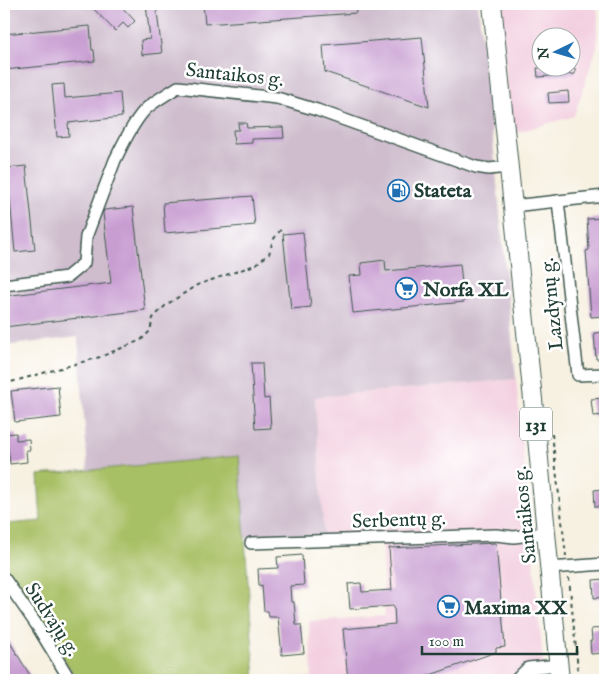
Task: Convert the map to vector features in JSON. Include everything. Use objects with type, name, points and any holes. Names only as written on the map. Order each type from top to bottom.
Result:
[{"type":"main road","name":"Santaikos g.","points":[[492,4],[538,438],[560,673]]},
{"type":"street","name":"Santaikos g.","points":[[4,285],[66,278],[84,262],[86,237],[115,160],[132,128],[144,110],[178,87],[277,98],[476,167],[489,169],[508,167]]},
{"type":"street","points":[[512,206],[605,196]]},
{"type":"street","name":"Lazdynų g.","points":[[558,202],[578,375],[605,374]]},
{"type":"street","name":"Serbentų g.","points":[[252,543],[496,535],[514,537],[546,533]]},
{"type":"street","points":[[550,568],[605,564]]},
{"type":"street","name":"Sudvajų g.","points":[[4,578],[36,624],[70,680]]},
{"type":"street","points":[[516,680],[528,668],[560,673]]},
{"type":"path","points":[[4,384],[100,357],[141,340],[150,332],[153,318],[166,305],[197,284],[255,265],[269,254],[273,240],[282,228]]},
{"type":"shaded area","points":[[4,4],[478,4],[516,379],[315,397],[324,537],[245,538],[238,456],[88,470],[78,337],[4,346]]},
{"type":"shaded area","points":[[499,4],[597,4],[597,47],[574,116],[512,134]]},
{"type":"shaded area","points":[[516,379],[545,680],[250,680],[312,677],[309,621],[385,616],[381,535],[324,537],[315,397]]},
{"type":"green space","points":[[239,456],[255,680],[77,680],[37,615],[4,570],[4,531],[7,524],[41,521],[38,475]]},
{"type":"building","points":[[89,4],[119,4],[135,21],[128,28],[123,23],[115,31]]},
{"type":"building","points":[[146,4],[156,4],[162,53],[142,55],[141,40],[150,39]]},
{"type":"building","points":[[203,4],[355,4],[356,13],[205,24]]},
{"type":"building","points":[[90,26],[95,61],[4,70],[4,34]]},
{"type":"building","points":[[422,37],[429,107],[325,72],[323,45]]},
{"type":"building","points":[[64,84],[65,98],[120,93],[122,117],[68,123],[69,136],[57,137],[52,85]]},
{"type":"building","points":[[568,91],[569,102],[549,103],[548,93]]},
{"type":"building","points":[[238,123],[246,123],[247,128],[283,127],[284,138],[252,139],[252,143],[234,144],[233,130],[239,130]]},
{"type":"building","points":[[26,166],[35,250],[15,252],[7,168]]},
{"type":"building","points":[[252,196],[255,225],[165,233],[163,203]]},
{"type":"building","points":[[133,207],[145,310],[4,327],[4,296],[111,283],[103,213],[104,210]]},
{"type":"building","points":[[605,218],[605,316],[591,317],[586,251],[589,250],[587,219]]},
{"type":"building","points":[[303,232],[311,307],[291,309],[283,234]]},
{"type":"building","name":"Norfa XL","points":[[385,260],[386,271],[460,264],[464,302],[353,313],[349,276],[362,275],[361,263]]},
{"type":"building","points":[[605,332],[605,359],[596,359],[594,333]]},
{"type":"building","points":[[251,363],[262,363],[264,399],[269,398],[271,428],[255,429]]},
{"type":"building","points":[[58,386],[61,417],[15,422],[11,391]]},
{"type":"building","points":[[605,398],[605,415],[593,416],[591,399]]},
{"type":"building","points":[[16,433],[16,440],[29,439],[30,450],[26,450],[27,462],[10,464],[4,434]]},
{"type":"building","points":[[605,489],[605,506],[595,507],[594,490]]},
{"type":"building","name":"Maxima XX","points":[[496,543],[505,647],[496,648],[496,652],[416,680],[348,680],[343,629],[395,624],[394,606],[350,609],[348,584],[361,583],[362,592],[392,590],[389,548]]},
{"type":"building","points":[[302,555],[304,585],[290,586],[291,602],[294,602],[296,625],[301,625],[304,653],[282,655],[278,617],[269,617],[268,611],[264,611],[262,585],[259,586],[258,569],[278,568],[277,557]]},
{"type":"building","points":[[605,579],[605,597],[594,598],[593,580]]},
{"type":"building","points":[[605,628],[605,653],[591,654],[591,629]]},
{"type":"building","points":[[4,633],[33,680],[4,680]]},
{"type":"place","name":"Stateta","points":[[398,190]]},
{"type":"place","name":"Norfa XL","points":[[407,289]]},
{"type":"place","name":"Maxima XX","points":[[448,607]]}]
